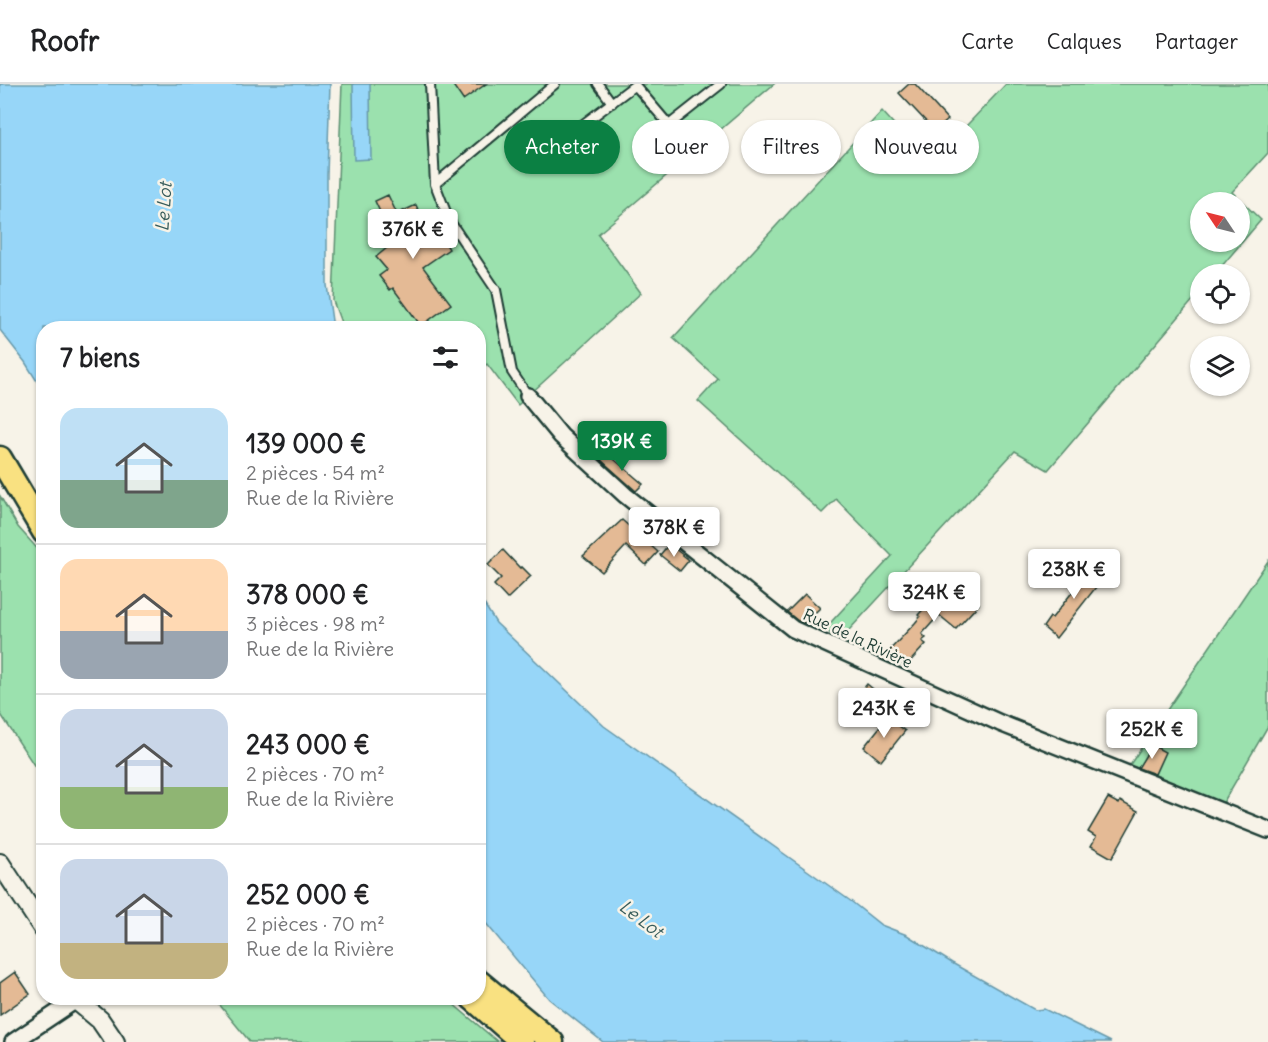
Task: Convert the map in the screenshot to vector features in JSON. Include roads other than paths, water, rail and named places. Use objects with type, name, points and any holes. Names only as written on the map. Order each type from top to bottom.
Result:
[{"type":"main road","points":[[0,459],[36,519]]},
{"type":"main road","points":[[486,978],[526,1032]]},
{"type":"main road","points":[[486,990],[526,1032]]},
{"type":"main road","points":[[483,1005],[526,1032],[552,1042]]},
{"type":"street","name":"Rue de la Rivière","points":[[528,396],[561,436],[627,496],[793,629],[1000,723],[1268,830]]},
{"type":"street","points":[[0,863],[36,918]]},
{"type":"street","points":[[13,1042],[66,1005]]},
{"type":"street","points":[[82,1005],[100,1020],[115,1042]]},
{"type":"lane","points":[[430,84],[435,184],[449,220],[496,290],[512,372],[528,396]]},
{"type":"lane","points":[[435,184],[555,84]]},
{"type":"lane","points":[[598,84],[612,103]]},
{"type":"lane","points":[[589,120],[635,86],[669,125],[722,84]]},
{"type":"water","name":"Le Lot","points":[[0,84],[330,84],[327,285],[332,321],[36,321],[36,380],[0,330]]},
{"type":"water","points":[[353,84],[370,84],[371,159],[354,160]]},
{"type":"water","name":"Le Lot","points":[[486,607],[496,623],[604,726],[881,925],[907,935],[1035,1010],[1044,1009],[1111,1042],[603,1042],[549,999],[486,923]]}]
